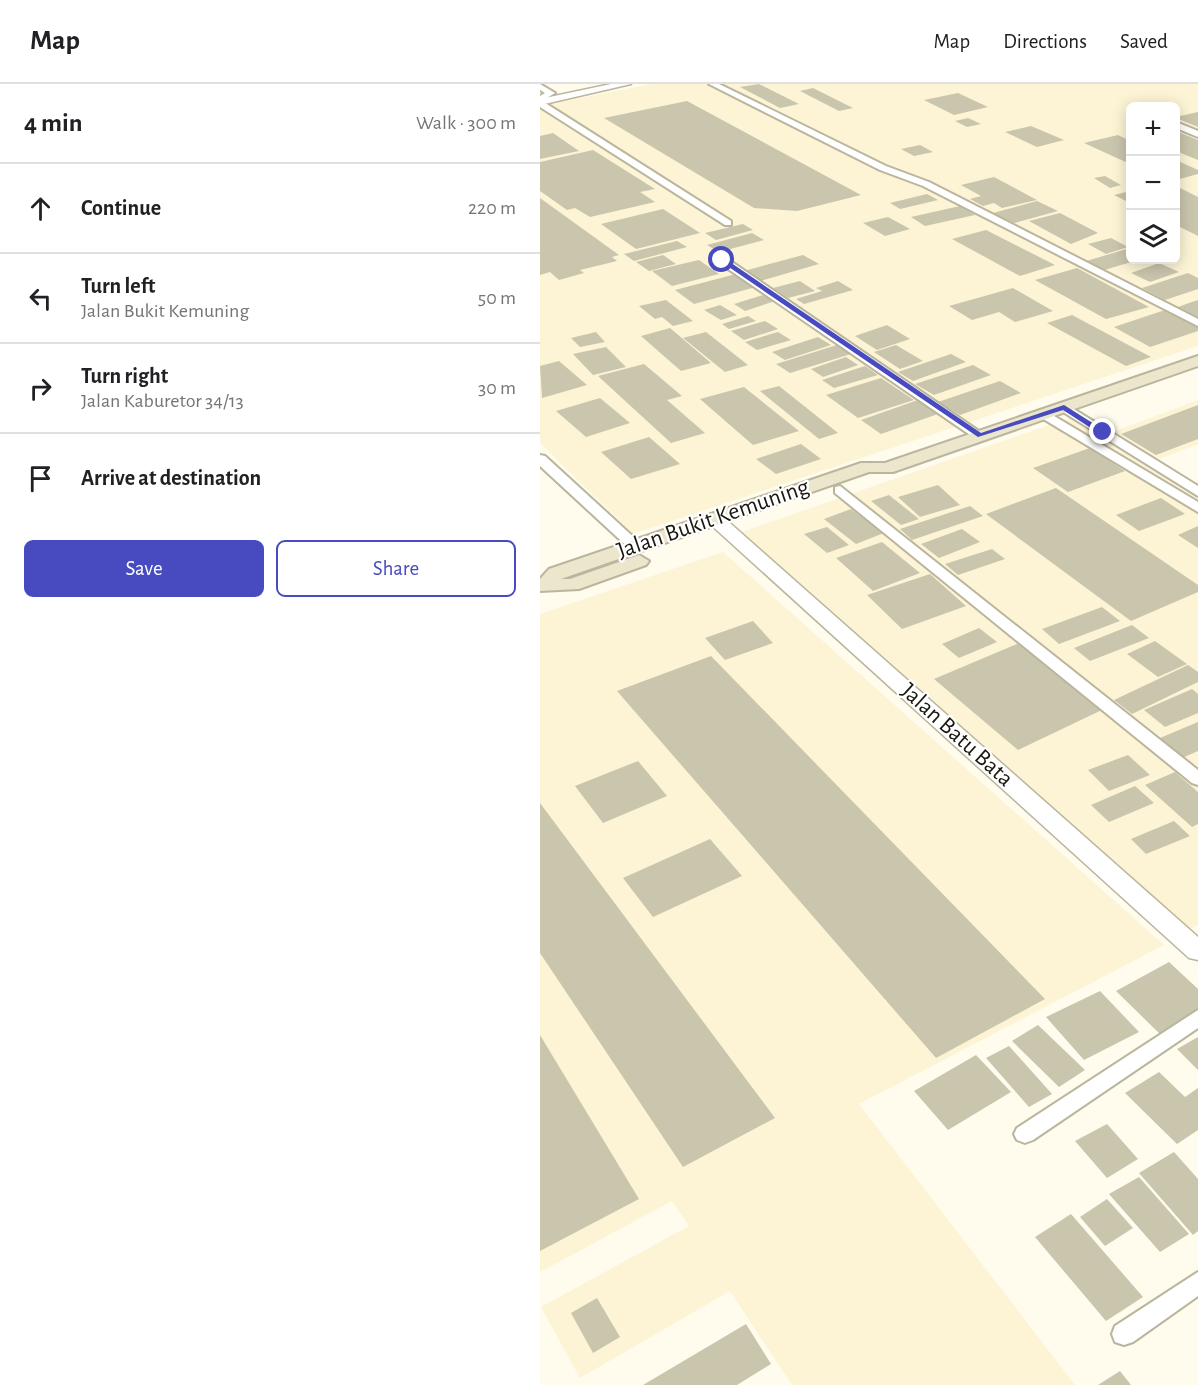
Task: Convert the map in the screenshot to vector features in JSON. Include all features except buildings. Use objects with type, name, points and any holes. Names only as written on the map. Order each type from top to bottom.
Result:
[{"type":"main road","name":"Jalan Bukit Kemuning","points":[[542,586],[572,585],[867,467],[886,468],[1198,361]]},
{"type":"main road","name":"Jalan Bukit Kemuning","points":[[542,586],[556,573],[635,546],[721,525],[840,490],[879,477],[886,468]]},
{"type":"street","points":[[542,99],[600,84]]},
{"type":"street","points":[[542,99],[626,84]]},
{"type":"street","points":[[713,84],[883,168],[926,184],[1198,324]]},
{"type":"street","points":[[585,87],[568,89],[540,86],[542,99],[728,223]]},
{"type":"street","points":[[1180,127],[1198,134]]},
{"type":"street","points":[[722,260],[980,436]]},
{"type":"street","points":[[1064,407],[1198,492]]},
{"type":"street","points":[[1044,414],[1198,508]]},
{"type":"street","points":[[540,459],[595,512],[635,546]]},
{"type":"street","points":[[840,490],[1198,778]]},
{"type":"street","name":"Jalan Batu Bata","points":[[721,525],[1196,946]]},
{"type":"street","points":[[1025,1134],[1198,1018]]},
{"type":"street","points":[[1124,1334],[1198,1283]]},
{"type":"shaded area","points":[[651,84],[1198,84],[1198,346],[633,534],[540,443],[540,106]]},
{"type":"shaded area","points":[[1198,400],[1198,444],[1155,461],[1110,433]]},
{"type":"shaded area","points":[[1069,418],[1198,499],[1198,925],[1191,929],[742,532]]},
{"type":"shaded area","points":[[723,552],[1164,945],[859,1104],[1075,1385],[792,1385],[730,1291],[580,1378],[541,1307],[689,1226],[672,1201],[540,1272],[540,614]]},
{"type":"route","points":[[722,260],[980,436],[1064,407],[1103,432]]}]
